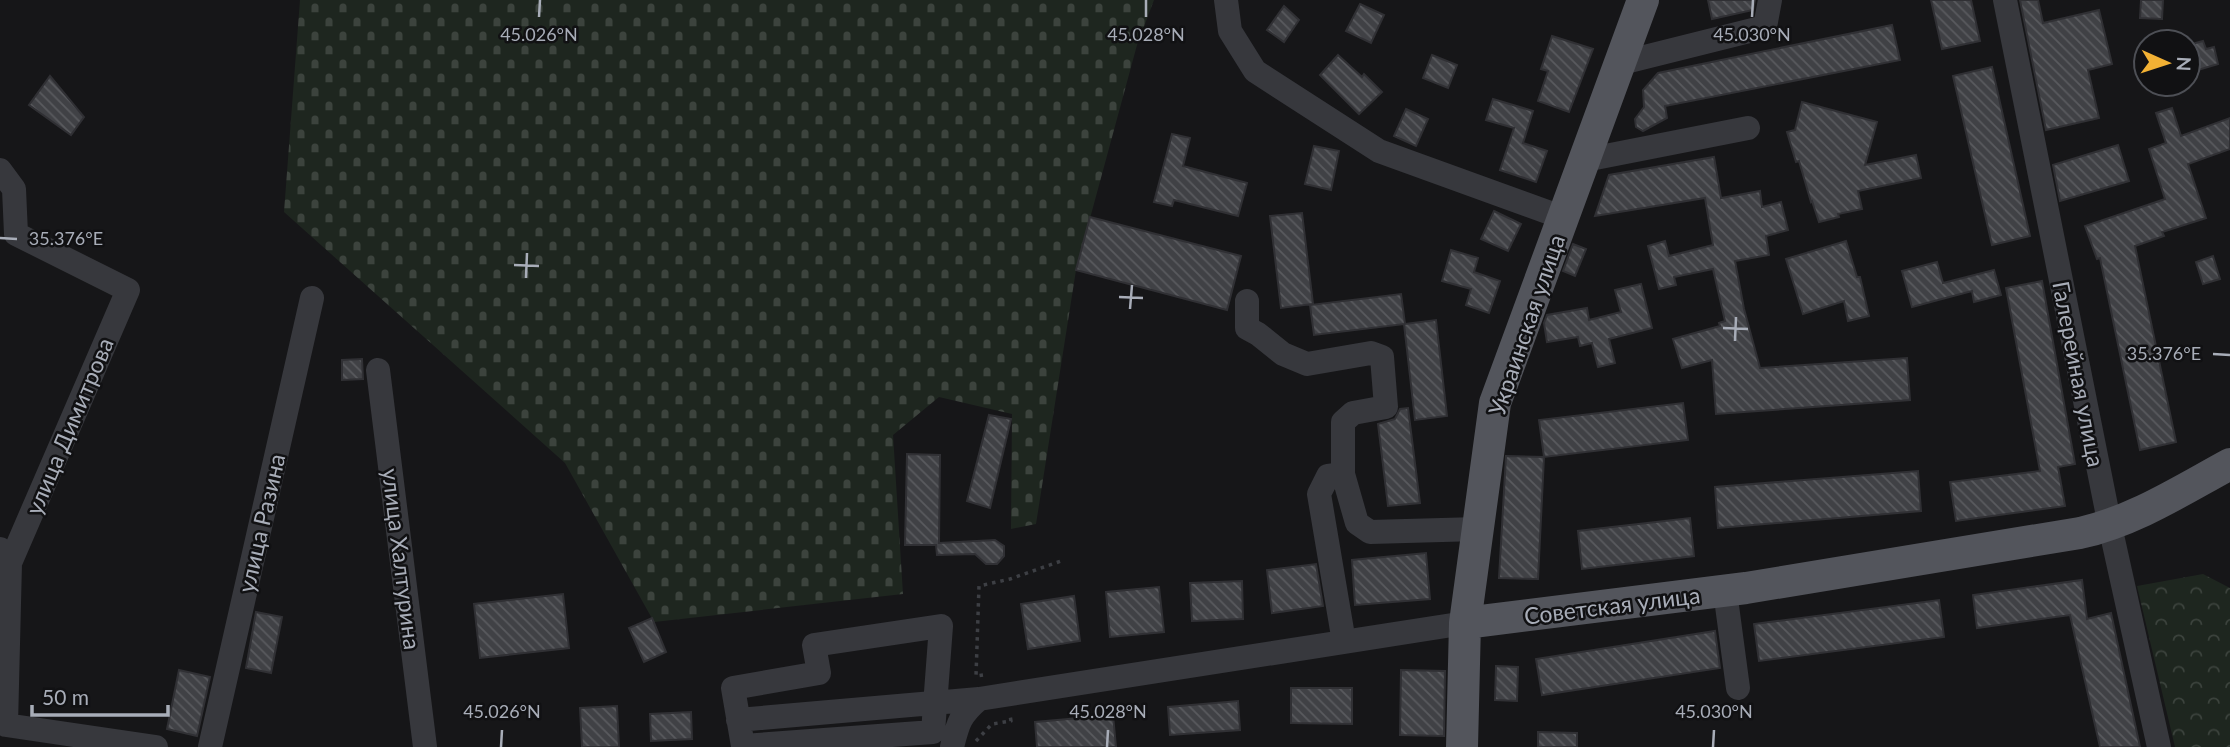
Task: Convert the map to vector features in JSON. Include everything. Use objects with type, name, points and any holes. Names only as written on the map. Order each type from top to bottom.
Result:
[{"type":"main road","name":"Украинская улица","points":[[1462,747],[1465,623],[1494,403],[1643,0]]},
{"type":"main road","name":"Советская улица","points":[[1465,623],[1725,590],[2067,536],[2110,526],[2230,464]]},
{"type":"street","points":[[1226,0],[1230,31],[1255,71],[1278,86],[1379,151],[1564,218]]},
{"type":"street","points":[[1620,63],[1765,27],[1770,0]]},
{"type":"street","name":"Галерейная улица","points":[[2005,0],[2110,526],[2159,747]]},
{"type":"street","points":[[1585,160],[1748,128]]},
{"type":"street","points":[[0,219],[7,179]]},
{"type":"street","name":"улица Димитрова","points":[[5,556],[128,289],[16,234],[7,179]]},
{"type":"street","name":"улица Разина","points":[[210,747],[312,298]]},
{"type":"street","points":[[1247,301],[1247,328],[1283,354],[1307,364],[1371,353],[1382,357],[1386,407],[1353,414],[1343,422],[1343,474],[1357,523],[1370,532],[1478,528]]},
{"type":"street","name":"улица Халтурина","points":[[379,370],[425,747]]},
{"type":"street","points":[[1343,474],[1328,476],[1319,494],[1344,642]]},
{"type":"street","points":[[5,556],[6,725],[156,747]]},
{"type":"street","points":[[1725,590],[1738,688]]},
{"type":"street","name":"Советская улица","points":[[936,702],[941,626],[814,645],[819,673],[733,688],[738,720],[979,699],[1465,623]]},
{"type":"street","points":[[952,747],[958,722],[966,710],[979,699]]},
{"type":"path","points":[[986,675],[976,676],[979,586],[1020,576],[1061,561]]},
{"type":"path","points":[[975,747],[977,739],[992,724],[1011,721],[1010,710]]},
{"type":"green space","points":[[300,0],[1154,0],[1137,45],[1076,270],[1036,524],[1011,529],[1012,414],[939,397],[893,435],[903,594],[654,622],[565,463],[284,212]]},
{"type":"green space","points":[[2203,574],[2230,588],[2230,747],[2175,747],[2137,586]]},
{"type":"building","points":[[1708,0],[1755,0],[1753,10],[1712,19]]},
{"type":"building","points":[[1931,0],[1971,0],[1980,41],[1942,49]]},
{"type":"building","points":[[2020,0],[2038,0],[2043,23],[2099,10],[2112,64],[2088,70],[2099,118],[2046,130]]},
{"type":"building","points":[[2141,0],[2163,0],[2162,19],[2140,18]]},
{"type":"building","points":[[1360,4],[1384,15],[1371,43],[1346,31]]},
{"type":"building","points":[[1284,6],[1299,20],[1284,42],[1267,30]]},
{"type":"building","points":[[1892,25],[1900,60],[1665,106],[1667,118],[1643,131],[1636,127],[1635,119],[1644,107],[1643,90],[1658,73]]},
{"type":"building","points":[[1552,36],[1593,49],[1569,112],[1538,101],[1548,71],[1541,69]]},
{"type":"building","points":[[2202,41],[2206,49],[2214,47],[2218,64],[2202,69]]},
{"type":"building","points":[[1338,55],[1362,77],[1364,74],[1382,92],[1359,114],[1320,75]]},
{"type":"building","points":[[1432,55],[1457,65],[1448,88],[1423,78]]},
{"type":"building","points":[[1992,67],[2030,236],[1992,245],[1953,76]]},
{"type":"building","points":[[50,76],[84,117],[71,135],[29,105]]},
{"type":"building","points":[[1493,99],[1533,111],[1523,143],[1547,151],[1536,182],[1500,170],[1514,128],[1486,120]]},
{"type":"building","points":[[1802,102],[1877,122],[1865,165],[1916,155],[1921,178],[1858,191],[1862,209],[1838,214],[1839,217],[1819,222],[1787,132],[1795,130]]},
{"type":"building","points":[[2172,108],[2181,136],[2230,118],[2230,149],[2188,164],[2206,218],[2162,232],[2164,236],[2135,246],[2176,442],[2140,450],[2100,258],[2097,259],[2085,226],[2165,199],[2149,149],[2166,143],[2156,113]]},
{"type":"building","points":[[1406,109],[1428,119],[1416,146],[1394,136]]},
{"type":"building","points":[[1172,134],[1190,138],[1183,166],[1247,183],[1238,216],[1174,200],[1172,206],[1154,202]]},
{"type":"building","points":[[2118,145],[2129,181],[2060,201],[2053,165]]},
{"type":"building","points":[[1314,146],[1339,151],[1331,190],[1305,184]]},
{"type":"building","points":[[1714,157],[1721,198],[1760,191],[1762,207],[1781,202],[1788,230],[1766,236],[1769,255],[1735,261],[1744,309],[1760,368],[1907,358],[1910,400],[1716,414],[1712,360],[1682,368],[1673,339],[1720,326],[1719,323],[1725,321],[1713,269],[1674,277],[1676,285],[1659,289],[1648,246],[1665,241],[1669,256],[1713,245],[1705,198],[1595,216],[1609,175]]},
{"type":"building","points":[[1494,211],[1521,224],[1508,251],[1481,239]]},
{"type":"building","points":[[1302,213],[1313,304],[1281,308],[1270,216]]},
{"type":"building","points":[[1090,217],[1241,256],[1227,310],[1076,270]]},
{"type":"building","points":[[1846,241],[1857,277],[1860,277],[1869,316],[1848,321],[1844,301],[1803,314],[1786,259]]},
{"type":"building","points":[[1573,244],[1586,249],[1575,276],[1563,271]]},
{"type":"building","points":[[1451,250],[1478,258],[1474,272],[1500,281],[1489,313],[1466,305],[1471,289],[1442,281]]},
{"type":"building","points":[[2213,256],[2220,279],[2203,284],[2196,262]]},
{"type":"building","points":[[1937,262],[1943,283],[1994,270],[2001,295],[1974,302],[1972,291],[1912,307],[1902,271]]},
{"type":"building","points":[[2042,281],[2075,464],[2058,467],[2065,506],[1956,521],[1950,482],[2040,471],[2006,288]]},
{"type":"building","points":[[1641,284],[1652,328],[1609,339],[1615,363],[1598,367],[1592,343],[1580,346],[1578,337],[1547,342],[1544,323],[1547,315],[1587,308],[1589,320],[1621,312],[1615,290]]},
{"type":"building","points":[[1401,294],[1405,324],[1436,320],[1447,416],[1415,420],[1404,324],[1314,335],[1310,305]]},
{"type":"building","points":[[362,359],[363,379],[342,380],[342,360]]},
{"type":"building","points":[[1683,403],[1688,440],[1544,457],[1539,420]]},
{"type":"building","points":[[1408,408],[1420,503],[1388,506],[1378,424],[1395,419],[1400,409]]},
{"type":"building","points":[[989,415],[1011,419],[990,508],[967,501]]},
{"type":"building","points":[[907,454],[940,455],[939,543],[995,540],[1004,546],[1004,556],[997,564],[986,564],[975,554],[937,555],[936,545],[905,545]]},
{"type":"building","points":[[1506,456],[1544,457],[1538,579],[1499,578]]},
{"type":"building","points":[[1918,471],[1921,511],[1718,528],[1715,487]]},
{"type":"building","points":[[1690,518],[1694,556],[1582,569],[1578,531]]},
{"type":"building","points":[[1426,553],[1430,599],[1355,605],[1352,560]]},
{"type":"building","points":[[1316,564],[1323,606],[1272,613],[1267,570]]},
{"type":"building","points":[[2082,580],[2087,619],[2111,613],[2140,747],[2100,747],[2070,615],[1977,628],[1973,595]]},
{"type":"building","points":[[1242,581],[1243,619],[1192,621],[1190,583]]},
{"type":"building","points":[[1159,587],[1164,632],[1110,637],[1106,592]]},
{"type":"building","points":[[563,594],[569,648],[480,658],[474,604]]},
{"type":"building","points":[[1074,596],[1080,641],[1028,649],[1021,604]]},
{"type":"building","points":[[1939,600],[1944,637],[1759,661],[1754,624]]},
{"type":"building","points":[[256,612],[282,617],[271,673],[246,668]]},
{"type":"building","points":[[652,618],[666,652],[644,662],[629,628]]},
{"type":"building","points":[[1715,631],[1720,668],[1542,695],[1536,659]]},
{"type":"building","points":[[1496,666],[1518,667],[1517,701],[1495,700]]},
{"type":"building","points":[[179,670],[210,677],[197,736],[167,729]]},
{"type":"building","points":[[1401,670],[1445,671],[1444,736],[1400,735]]},
{"type":"building","points":[[1291,688],[1352,688],[1352,724],[1291,723]]},
{"type":"building","points":[[1238,701],[1240,730],[1170,735],[1168,707]]},
{"type":"building","points":[[617,706],[619,747],[582,747],[580,708]]},
{"type":"building","points":[[691,712],[692,739],[651,741],[650,714]]},
{"type":"building","points":[[1113,715],[1116,747],[1037,747],[1035,722]]},
{"type":"building","points":[[1538,732],[1577,733],[1577,747],[1538,747]]}]
